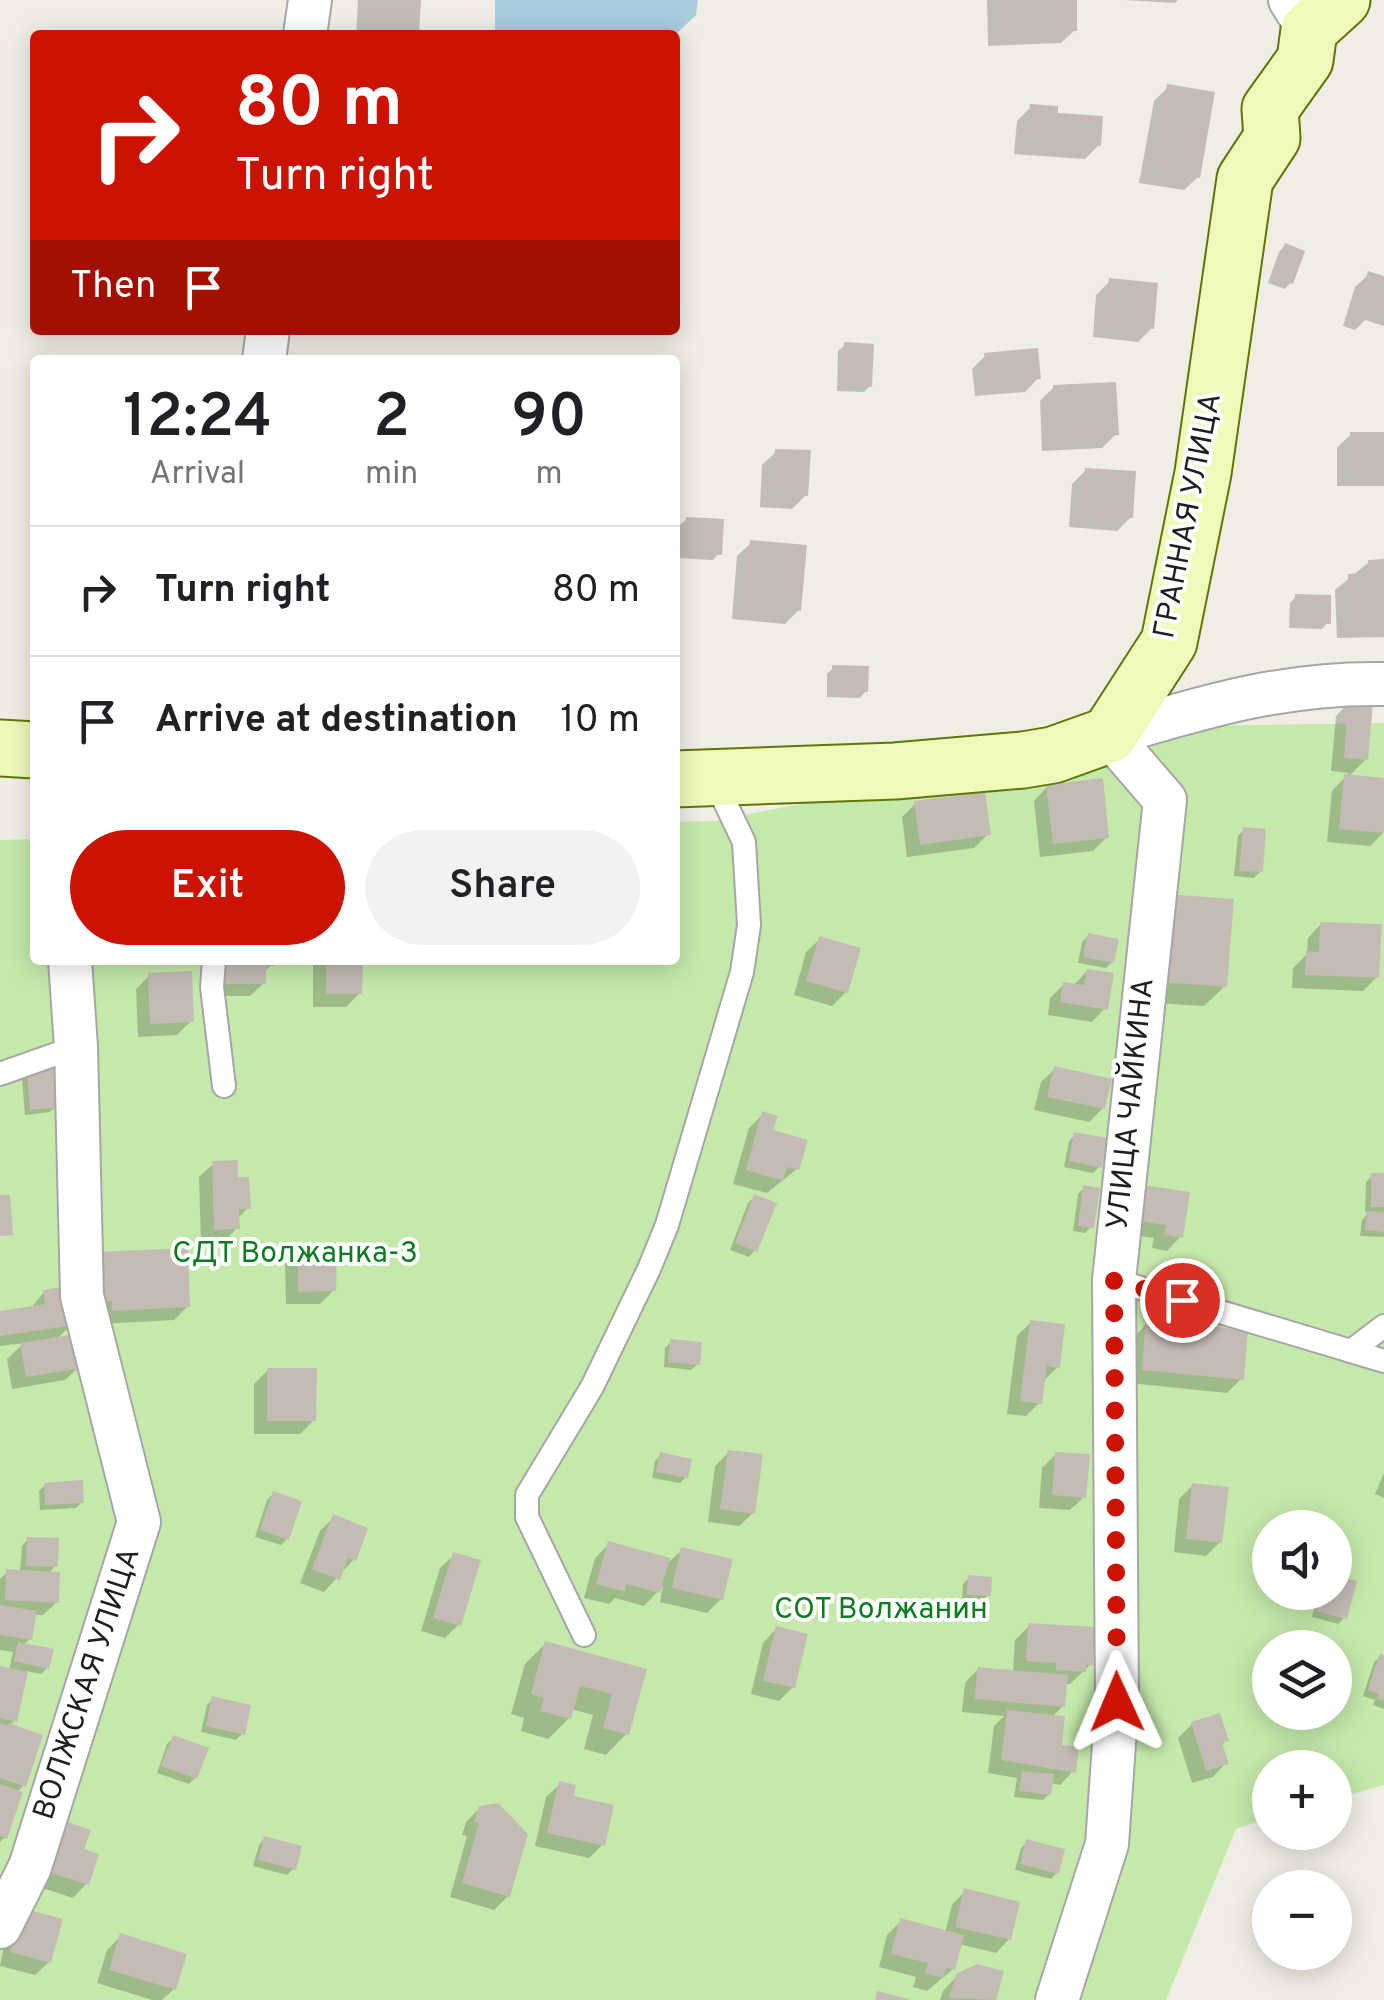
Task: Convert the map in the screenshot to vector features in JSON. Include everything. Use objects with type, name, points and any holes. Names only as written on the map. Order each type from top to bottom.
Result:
[{"type":"street","points":[[306,30],[310,0]]},
{"type":"street","name":"ГРАННАЯ УЛИЦА","points":[[1109,734],[1169,642],[1204,473],[1245,179],[1272,138],[1270,109],[1305,60],[1314,10]]},
{"type":"street","points":[[694,779],[895,771],[1024,760],[1240,697],[1346,684],[1384,684]]},
{"type":"street","name":"УЛИЦА ЧАЙКИНА","points":[[1057,2000],[1107,1844],[1117,1702],[1114,1280],[1165,800],[1109,734]]},
{"type":"street","points":[[0,748],[30,750]]},
{"type":"street","name":"ВОЛЖСКАЯ УЛИЦА","points":[[0,1927],[30,1867],[139,1522],[82,1296],[70,965]]},
{"type":"lane","points":[[584,1635],[527,1517],[528,1495],[592,1387],[649,1269],[742,972],[748,925],[744,842],[694,779]]},
{"type":"lane","points":[[214,965],[212,986],[224,1086]]},
{"type":"lane","points":[[0,1074],[76,1047]]},
{"type":"lane","points":[[1114,1280],[1384,1361]]},
{"type":"lane","points":[[1351,1351],[1384,1326]]},
{"type":"green space","name":"СОТ Волжанин","points":[[1384,723],[1384,1785],[1352,1794],[1352,1750],[1252,1750],[1252,1824],[1236,1829],[1166,2000],[0,2000],[0,840],[30,839],[30,965],[680,965],[680,822],[713,821],[1198,726]]},
{"type":"water","points":[[495,0],[698,0],[696,15],[680,30],[495,30]]},
{"type":"building","points":[[369,0],[421,0],[419,30],[367,30]]},
{"type":"building","points":[[1000,0],[1077,0],[1077,31],[1001,33]]},
{"type":"building","points":[[1167,84],[1215,92],[1200,178],[1152,169]]},
{"type":"building","points":[[1030,104],[1058,106],[1058,113],[1103,116],[1101,146],[1027,141]]},
{"type":"building","points":[[1285,243],[1305,251],[1293,284],[1273,276]]},
{"type":"building","points":[[1368,271],[1384,276],[1384,309],[1374,305],[1371,317],[1355,312]]},
{"type":"building","points":[[1109,278],[1158,283],[1154,329],[1105,324]]},
{"type":"building","points":[[844,342],[874,344],[872,387],[842,386]]},
{"type":"building","points":[[1038,348],[1041,379],[988,384],[984,353]]},
{"type":"building","points":[[1116,382],[1119,435],[1055,439],[1053,385]]},
{"type":"building","points":[[1350,432],[1384,432],[1384,473],[1350,473]]},
{"type":"building","points":[[775,449],[811,450],[808,496],[772,494]]},
{"type":"building","points":[[1085,468],[1136,471],[1133,518],[1082,514]]},
{"type":"building","points":[[686,517],[724,519],[722,555],[684,553]]},
{"type":"building","points":[[750,540],[807,545],[801,611],[744,606]]},
{"type":"building","points":[[1384,559],[1384,624],[1350,626],[1348,574],[1368,573],[1368,560]]},
{"type":"building","points":[[1295,594],[1331,595],[1331,624],[1295,623]]},
{"type":"building","points":[[832,665],[869,666],[868,692],[832,691]]},
{"type":"building","points":[[1348,700],[1373,702],[1368,760],[1344,758]]},
{"type":"building","points":[[1344,774],[1384,778],[1384,833],[1339,829]]},
{"type":"building","points":[[1103,778],[1109,838],[1053,844],[1046,785]]},
{"type":"building","points":[[985,792],[991,835],[920,845],[914,801]]},
{"type":"building","points":[[1243,827],[1266,829],[1263,872],[1239,871]]},
{"type":"building","points":[[1165,894],[1234,899],[1227,987],[1158,982]]},
{"type":"building","points":[[1320,922],[1382,924],[1379,978],[1305,975],[1306,951],[1319,952]]},
{"type":"building","points":[[1088,933],[1119,939],[1114,963],[1083,957]]},
{"type":"building","points":[[819,936],[861,948],[848,993],[806,981]]},
{"type":"building","points":[[222,965],[274,965],[266,966],[266,984],[222,984]]},
{"type":"building","points":[[326,965],[363,965],[362,994],[326,994]]},
{"type":"building","points":[[1087,969],[1114,973],[1108,1010],[1060,1002],[1063,982],[1084,985]]},
{"type":"building","points":[[192,971],[194,1022],[150,1024],[148,973]]},
{"type":"building","points":[[1054,1066],[1112,1079],[1105,1109],[1047,1097]]},
{"type":"building","points":[[56,1068],[59,1107],[30,1110],[27,1070]]},
{"type":"building","points":[[762,1111],[778,1116],[773,1130],[808,1140],[799,1170],[787,1167],[783,1181],[746,1170]]},
{"type":"building","points":[[1074,1132],[1107,1138],[1102,1168],[1069,1161]]},
{"type":"building","points":[[238,1160],[238,1177],[249,1177],[251,1209],[239,1209],[240,1229],[214,1230],[212,1161]]},
{"type":"building","points":[[1371,1173],[1384,1173],[1384,1207],[1371,1207]]},
{"type":"building","points":[[1083,1185],[1100,1188],[1094,1228],[1078,1226]]},
{"type":"building","points":[[1143,1185],[1190,1192],[1183,1238],[1164,1235],[1166,1225],[1137,1221]]},
{"type":"building","points":[[754,1194],[777,1203],[757,1252],[735,1243]]},
{"type":"building","points":[[0,1195],[10,1195],[13,1235],[0,1236]]},
{"type":"building","points":[[1367,1211],[1384,1212],[1384,1232],[1365,1230]]},
{"type":"building","points":[[298,1247],[337,1247],[336,1291],[298,1292]]},
{"type":"building","points":[[188,1248],[190,1307],[112,1311],[112,1301],[96,1302],[94,1252]]},
{"type":"building","points":[[69,1286],[75,1325],[0,1336],[0,1311],[45,1304],[43,1290]]},
{"type":"building","points":[[1030,1320],[1065,1324],[1060,1368],[1047,1366],[1042,1404],[1020,1401]]},
{"type":"building","points":[[1146,1320],[1248,1330],[1244,1380],[1142,1370]]},
{"type":"building","points":[[77,1334],[82,1368],[26,1377],[20,1343]]},
{"type":"building","points":[[670,1339],[702,1342],[700,1365],[668,1362]]},
{"type":"building","points":[[267,1368],[317,1368],[316,1421],[267,1421]]},
{"type":"building","points":[[728,1450],[763,1454],[755,1514],[720,1509]]},
{"type":"building","points":[[660,1452],[692,1459],[688,1478],[656,1472]]},
{"type":"building","points":[[1055,1452],[1090,1454],[1086,1498],[1052,1495]]},
{"type":"building","points":[[83,1480],[84,1503],[45,1505],[44,1483]]},
{"type":"building","points":[[1192,1483],[1229,1487],[1222,1543],[1186,1539]]},
{"type":"building","points":[[273,1491],[302,1501],[289,1540],[260,1530]]},
{"type":"building","points":[[333,1514],[368,1528],[356,1561],[348,1558],[340,1580],[312,1569]]},
{"type":"building","points":[[27,1537],[59,1538],[58,1567],[26,1566]]},
{"type":"building","points":[[608,1541],[670,1558],[660,1593],[626,1584],[625,1592],[596,1584]]},
{"type":"building","points":[[681,1547],[733,1559],[723,1600],[672,1588]]},
{"type":"building","points":[[453,1552],[481,1560],[461,1626],[433,1618]]},
{"type":"building","points":[[6,1569],[60,1572],[59,1603],[5,1600]]},
{"type":"building","points":[[968,1575],[992,1577],[991,1596],[967,1595]]},
{"type":"building","points":[[0,1605],[37,1611],[32,1640],[0,1635]]},
{"type":"building","points":[[1316,1610],[1349,1610],[1347,1619]]},
{"type":"building","points":[[1028,1623],[1096,1627],[1093,1665],[1086,1665],[1086,1672],[1056,1670],[1056,1663],[1026,1661]]},
{"type":"building","points":[[776,1626],[808,1634],[795,1688],[763,1681]]},
{"type":"building","points":[[545,1641],[647,1669],[629,1735],[603,1728],[612,1694],[580,1686],[571,1719],[540,1711],[544,1698],[531,1694]]},
{"type":"building","points":[[18,1642],[54,1649],[49,1669],[14,1661]]},
{"type":"building","points":[[1380,1653],[1384,1655],[1384,1701],[1368,1690]]},
{"type":"building","points":[[0,1666],[28,1672],[17,1722],[0,1718]]},
{"type":"building","points":[[977,1667],[1068,1675],[1065,1707],[975,1699]]},
{"type":"building","points":[[212,1696],[251,1705],[245,1735],[206,1726]]},
{"type":"building","points":[[1007,1710],[1065,1716],[1062,1745],[1079,1747],[1076,1773],[1001,1760]]},
{"type":"building","points":[[1220,1713],[1229,1741],[1222,1743],[1229,1764],[1206,1771],[1191,1722]]},
{"type":"building","points":[[0,1723],[43,1735],[26,1787],[0,1778]]},
{"type":"building","points":[[173,1735],[209,1748],[197,1779],[161,1766]]},
{"type":"building","points":[[1022,1771],[1054,1774],[1051,1795],[1019,1791]]},
{"type":"building","points":[[559,1781],[576,1785],[574,1796],[614,1805],[605,1846],[547,1833]]},
{"type":"building","points":[[0,1784],[23,1792],[7,1839],[0,1836]]},
{"type":"building","points":[[498,1803],[528,1834],[510,1897],[462,1883],[479,1823],[474,1822],[479,1806]]},
{"type":"building","points":[[59,1819],[91,1830],[84,1849],[99,1854],[89,1885],[42,1870]]},
{"type":"building","points":[[264,1836],[302,1846],[296,1870],[258,1860]]},
{"type":"building","points":[[1026,1839],[1065,1849],[1059,1874],[1020,1864]]},
{"type":"building","points":[[964,1888],[1020,1902],[1011,1940],[955,1927]]},
{"type":"building","points":[[21,1908],[63,1919],[51,1963],[10,1952]]},
{"type":"building","points":[[900,1918],[964,1935],[955,1970],[946,1968],[943,1978],[925,1973],[928,1963],[891,1954]]},
{"type":"building","points":[[120,1933],[187,1954],[176,1990],[109,1970]]},
{"type":"building","points":[[977,1964],[1004,1971],[996,2000],[949,1998],[956,1974]]},
{"type":"building","points":[[877,1991],[909,1999],[875,2000]]},
{"type":"route","points":[[1117,1702],[1114,1280],[1182,1300]]},
{"type":"park label","name":"СДТ Волжанка-3","points":[[295,1254]]}]
